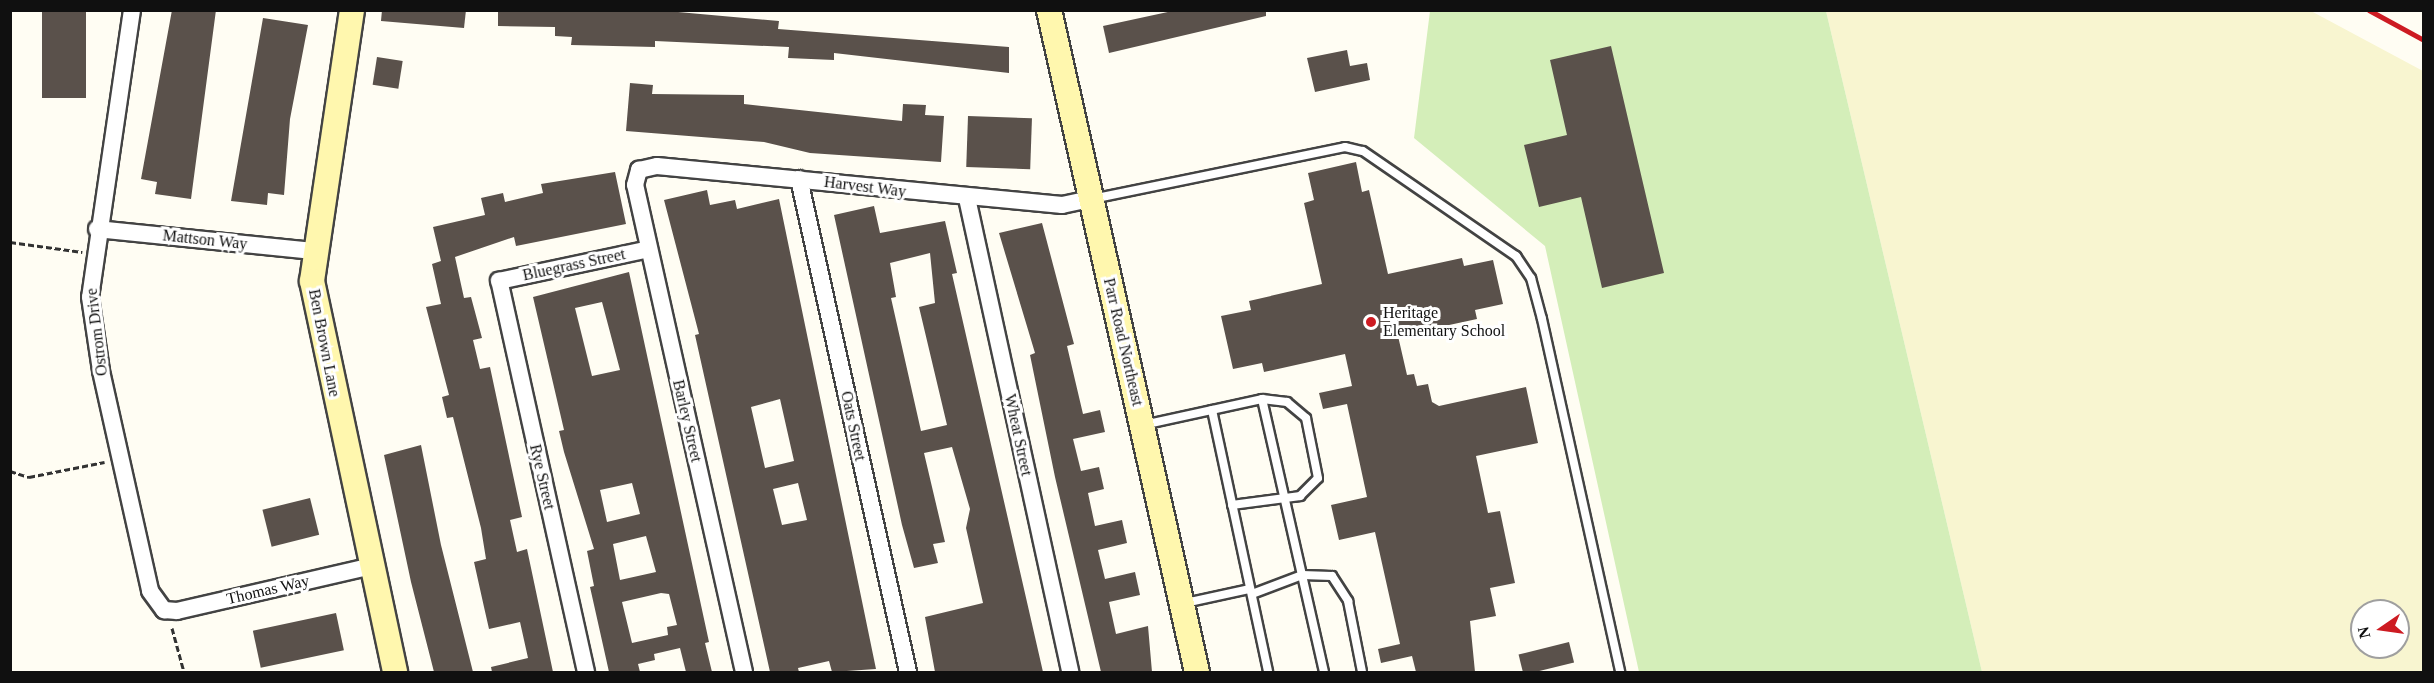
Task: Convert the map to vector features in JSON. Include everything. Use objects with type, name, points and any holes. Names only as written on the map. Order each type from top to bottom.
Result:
[{"type":"main road","name":"Ben Brown Lane","points":[[352,10],[313,251],[315,310],[395,672]]},
{"type":"main road","name":"Parr Road Northeast","points":[[1049,10],[1197,672]]},
{"type":"street","name":"Ostrom Drive","points":[[132,10],[93,254],[94,337],[150,591],[165,610]]},
{"type":"street","name":"Harvest Way","points":[[639,170],[657,166],[966,198],[1062,205],[1091,200]]},
{"type":"street","name":"Barley Street","points":[[639,170],[635,185],[744,672]]},
{"type":"street","name":"Oats Street","points":[[799,179],[908,672]]},
{"type":"street","name":"Wheat Street","points":[[966,198],[1070,672]]},
{"type":"street","name":"Mattson Way","points":[[97,229],[313,251]]},
{"type":"street","name":"Bluegrass Street","points":[[499,281],[649,249]]},
{"type":"street","name":"Rye Street","points":[[499,281],[586,672]]},
{"type":"street","name":"Thomas Way","points":[[165,610],[372,566]]},
{"type":"lane","points":[[1091,200],[1345,147],[1363,151],[1516,256],[1531,278],[1542,319],[1620,672]]},
{"type":"lane","points":[[1141,425],[1262,399],[1287,402],[1306,418],[1318,478],[1309,492],[1285,500],[1232,505]]},
{"type":"lane","points":[[1262,399],[1324,672]]},
{"type":"lane","points":[[1212,410],[1268,672]]},
{"type":"lane","points":[[1181,604],[1251,591],[1318,573],[1342,583],[1362,672]]},
{"type":"path","points":[[10,242],[93,254]]},
{"type":"path","points":[[10,471],[29,477],[120,459]]},
{"type":"path","points":[[165,610],[184,672]]},
{"type":"shaded area","points":[[1826,11],[2311,11],[2423,71],[2423,672],[1982,672]]},
{"type":"green space","points":[[1430,11],[1826,11],[1982,672],[1639,672],[1545,246],[1414,138]]},
{"type":"building","points":[[42,10],[86,10],[86,98],[42,98]]},
{"type":"building","points":[[172,10],[216,10],[191,199],[155,194],[157,182],[141,179]]},
{"type":"building","points":[[382,10],[466,10],[464,28],[381,21]]},
{"type":"building","points":[[498,10],[656,10],[779,21],[778,29],[1009,47],[1009,73],[834,53],[834,60],[788,58],[789,47],[655,41],[655,47],[571,45],[572,37],[555,36],[555,27],[498,26]]},
{"type":"building","points":[[1177,10],[1266,10],[1266,16],[1109,53],[1103,26]]},
{"type":"building","points":[[263,18],[308,25],[290,119],[284,195],[268,193],[267,205],[231,201]]},
{"type":"building","points":[[1611,46],[1664,273],[1602,288],[1581,197],[1539,207],[1524,145],[1567,135],[1550,60]]},
{"type":"building","points":[[1347,50],[1350,66],[1367,63],[1370,80],[1315,92],[1307,58]]},
{"type":"building","points":[[377,57],[403,61],[398,89],[373,85]]},
{"type":"building","points":[[630,83],[653,85],[652,94],[744,95],[744,104],[902,121],[903,104],[926,105],[925,115],[944,116],[941,162],[810,153],[764,142],[626,131]]},
{"type":"building","points":[[968,116],[1032,118],[1030,169],[966,167]]},
{"type":"building","points":[[1356,162],[1362,192],[1369,190],[1388,274],[1462,258],[1464,266],[1493,260],[1503,304],[1475,310],[1477,319],[1398,336],[1407,375],[1414,374],[1417,386],[1428,384],[1432,402],[1439,406],[1526,387],[1538,443],[1476,456],[1488,513],[1500,511],[1515,583],[1490,588],[1496,616],[1470,621],[1475,672],[1416,672],[1412,656],[1381,663],[1378,649],[1400,644],[1375,532],[1339,540],[1331,505],[1367,497],[1347,404],[1323,409],[1319,393],[1352,386],[1345,354],[1264,372],[1262,363],[1233,369],[1221,316],[1251,310],[1249,301],[1322,284],[1304,203],[1314,200],[1308,173]]},
{"type":"building","points":[[615,172],[626,224],[516,246],[514,237],[455,257],[464,298],[471,297],[482,338],[473,340],[480,369],[490,367],[522,517],[510,520],[517,552],[527,549],[553,672],[492,672],[491,667],[528,658],[520,622],[489,629],[474,562],[486,559],[481,528],[453,417],[447,418],[442,397],[449,395],[426,307],[441,304],[432,264],[441,261],[433,227],[485,215],[481,198],[503,193],[505,202],[543,193],[541,184]]},
{"type":"building","points":[[707,190],[710,205],[735,200],[737,209],[779,199],[876,669],[832,672],[829,661],[798,668],[799,672],[770,672],[695,335],[699,334],[664,200]],"holes":[[[780,399],[794,461],[765,468],[751,407]],[[798,483],[807,520],[782,525],[773,489]]]},
{"type":"building","points":[[874,206],[880,233],[945,221],[957,273],[952,274],[1043,672],[935,672],[925,617],[983,603],[966,528],[970,509],[952,447],[924,453],[945,542],[933,544],[938,563],[914,568],[902,525],[834,215]],"holes":[[[930,253],[935,303],[919,307],[947,425],[921,431],[891,298],[896,297],[890,263]]]},
{"type":"building","points":[[1042,223],[1074,344],[1067,346],[1083,414],[1100,410],[1105,432],[1073,439],[1081,471],[1099,467],[1104,489],[1088,493],[1095,526],[1122,520],[1127,543],[1098,550],[1105,579],[1135,572],[1140,595],[1109,602],[1116,634],[1148,626],[1152,672],[1101,672],[1055,477],[1030,355],[1035,353],[999,233]]},
{"type":"building","points":[[629,272],[709,642],[705,643],[712,672],[686,672],[680,648],[654,654],[655,660],[638,664],[640,672],[609,672],[590,587],[594,586],[587,551],[594,549],[564,452],[559,431],[564,430],[533,297]],"holes":[[[602,302],[620,370],[592,376],[575,308]],[[632,483],[640,514],[607,522],[600,490]],[[646,536],[656,572],[620,580],[613,544]],[[661,593],[669,594],[677,625],[667,627],[668,635],[632,643],[622,602]]]},
{"type":"building","points":[[421,445],[441,545],[473,672],[434,672],[411,582],[384,455]]},
{"type":"building","points":[[310,498],[319,535],[272,547],[262,510]]},
{"type":"building","points":[[336,613],[344,650],[261,668],[253,631]]},
{"type":"building","points":[[1569,642],[1574,662],[1535,672],[1523,672],[1519,655]]},
{"type":"railway","points":[[2369,10],[2424,40]]},
{"type":"place","name":"Heritage Elementary School","points":[[1371,322]]}]
